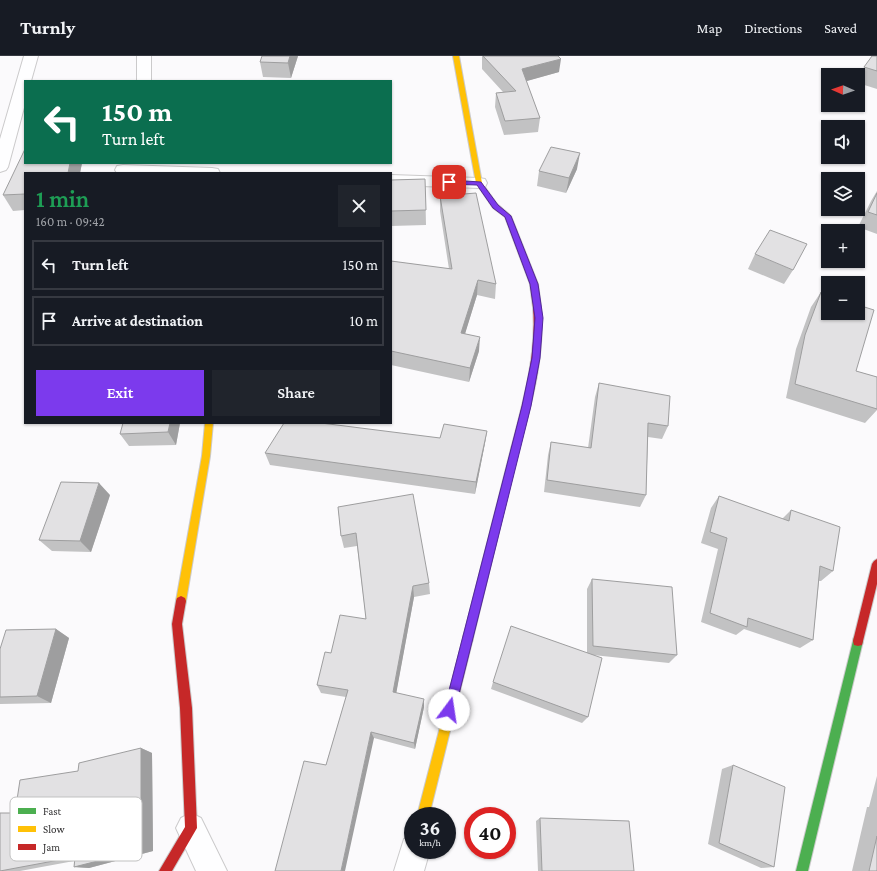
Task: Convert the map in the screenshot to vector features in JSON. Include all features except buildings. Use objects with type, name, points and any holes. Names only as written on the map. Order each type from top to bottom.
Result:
[{"type":"street","points":[[24,80],[31,56]]},
{"type":"street","points":[[144,56],[144,80]]},
{"type":"street","points":[[425,807],[526,406],[536,358],[539,318],[534,284],[508,216],[495,206],[479,183],[456,56]]},
{"type":"street","points":[[0,167],[24,81]]},
{"type":"street","points":[[123,169],[190,172]]},
{"type":"street","points":[[392,180],[479,183]]},
{"type":"street","points":[[209,424],[206,456],[177,624],[186,708],[191,828],[212,871]]},
{"type":"street","points":[[802,871],[877,564]]},
{"type":"street","points":[[789,871],[814,824]]},
{"type":"street","points":[[165,871],[191,828]]},
{"type":"street","points":[[409,871],[412,859]]},
{"type":"traffic: fast","points":[[468,638],[515,449]]},
{"type":"traffic: fast","points":[[802,871],[858,641]]},
{"type":"traffic: slow","points":[[456,56],[479,183],[495,206],[508,216],[534,284],[537,307]]},
{"type":"traffic: slow","points":[[181,601],[206,456],[209,424]]},
{"type":"traffic: slow","points":[[425,807],[468,638]]},
{"type":"traffic: jam","points":[[515,449],[529,397],[536,360],[539,324],[537,307]]},
{"type":"traffic: jam","points":[[858,641],[877,564]]},
{"type":"traffic: jam","points":[[165,871],[191,828],[186,708],[177,624],[181,601]]},
{"type":"route","points":[[449,182],[479,183],[495,206],[508,216],[534,284],[539,318],[536,358],[526,406],[449,710]]}]
